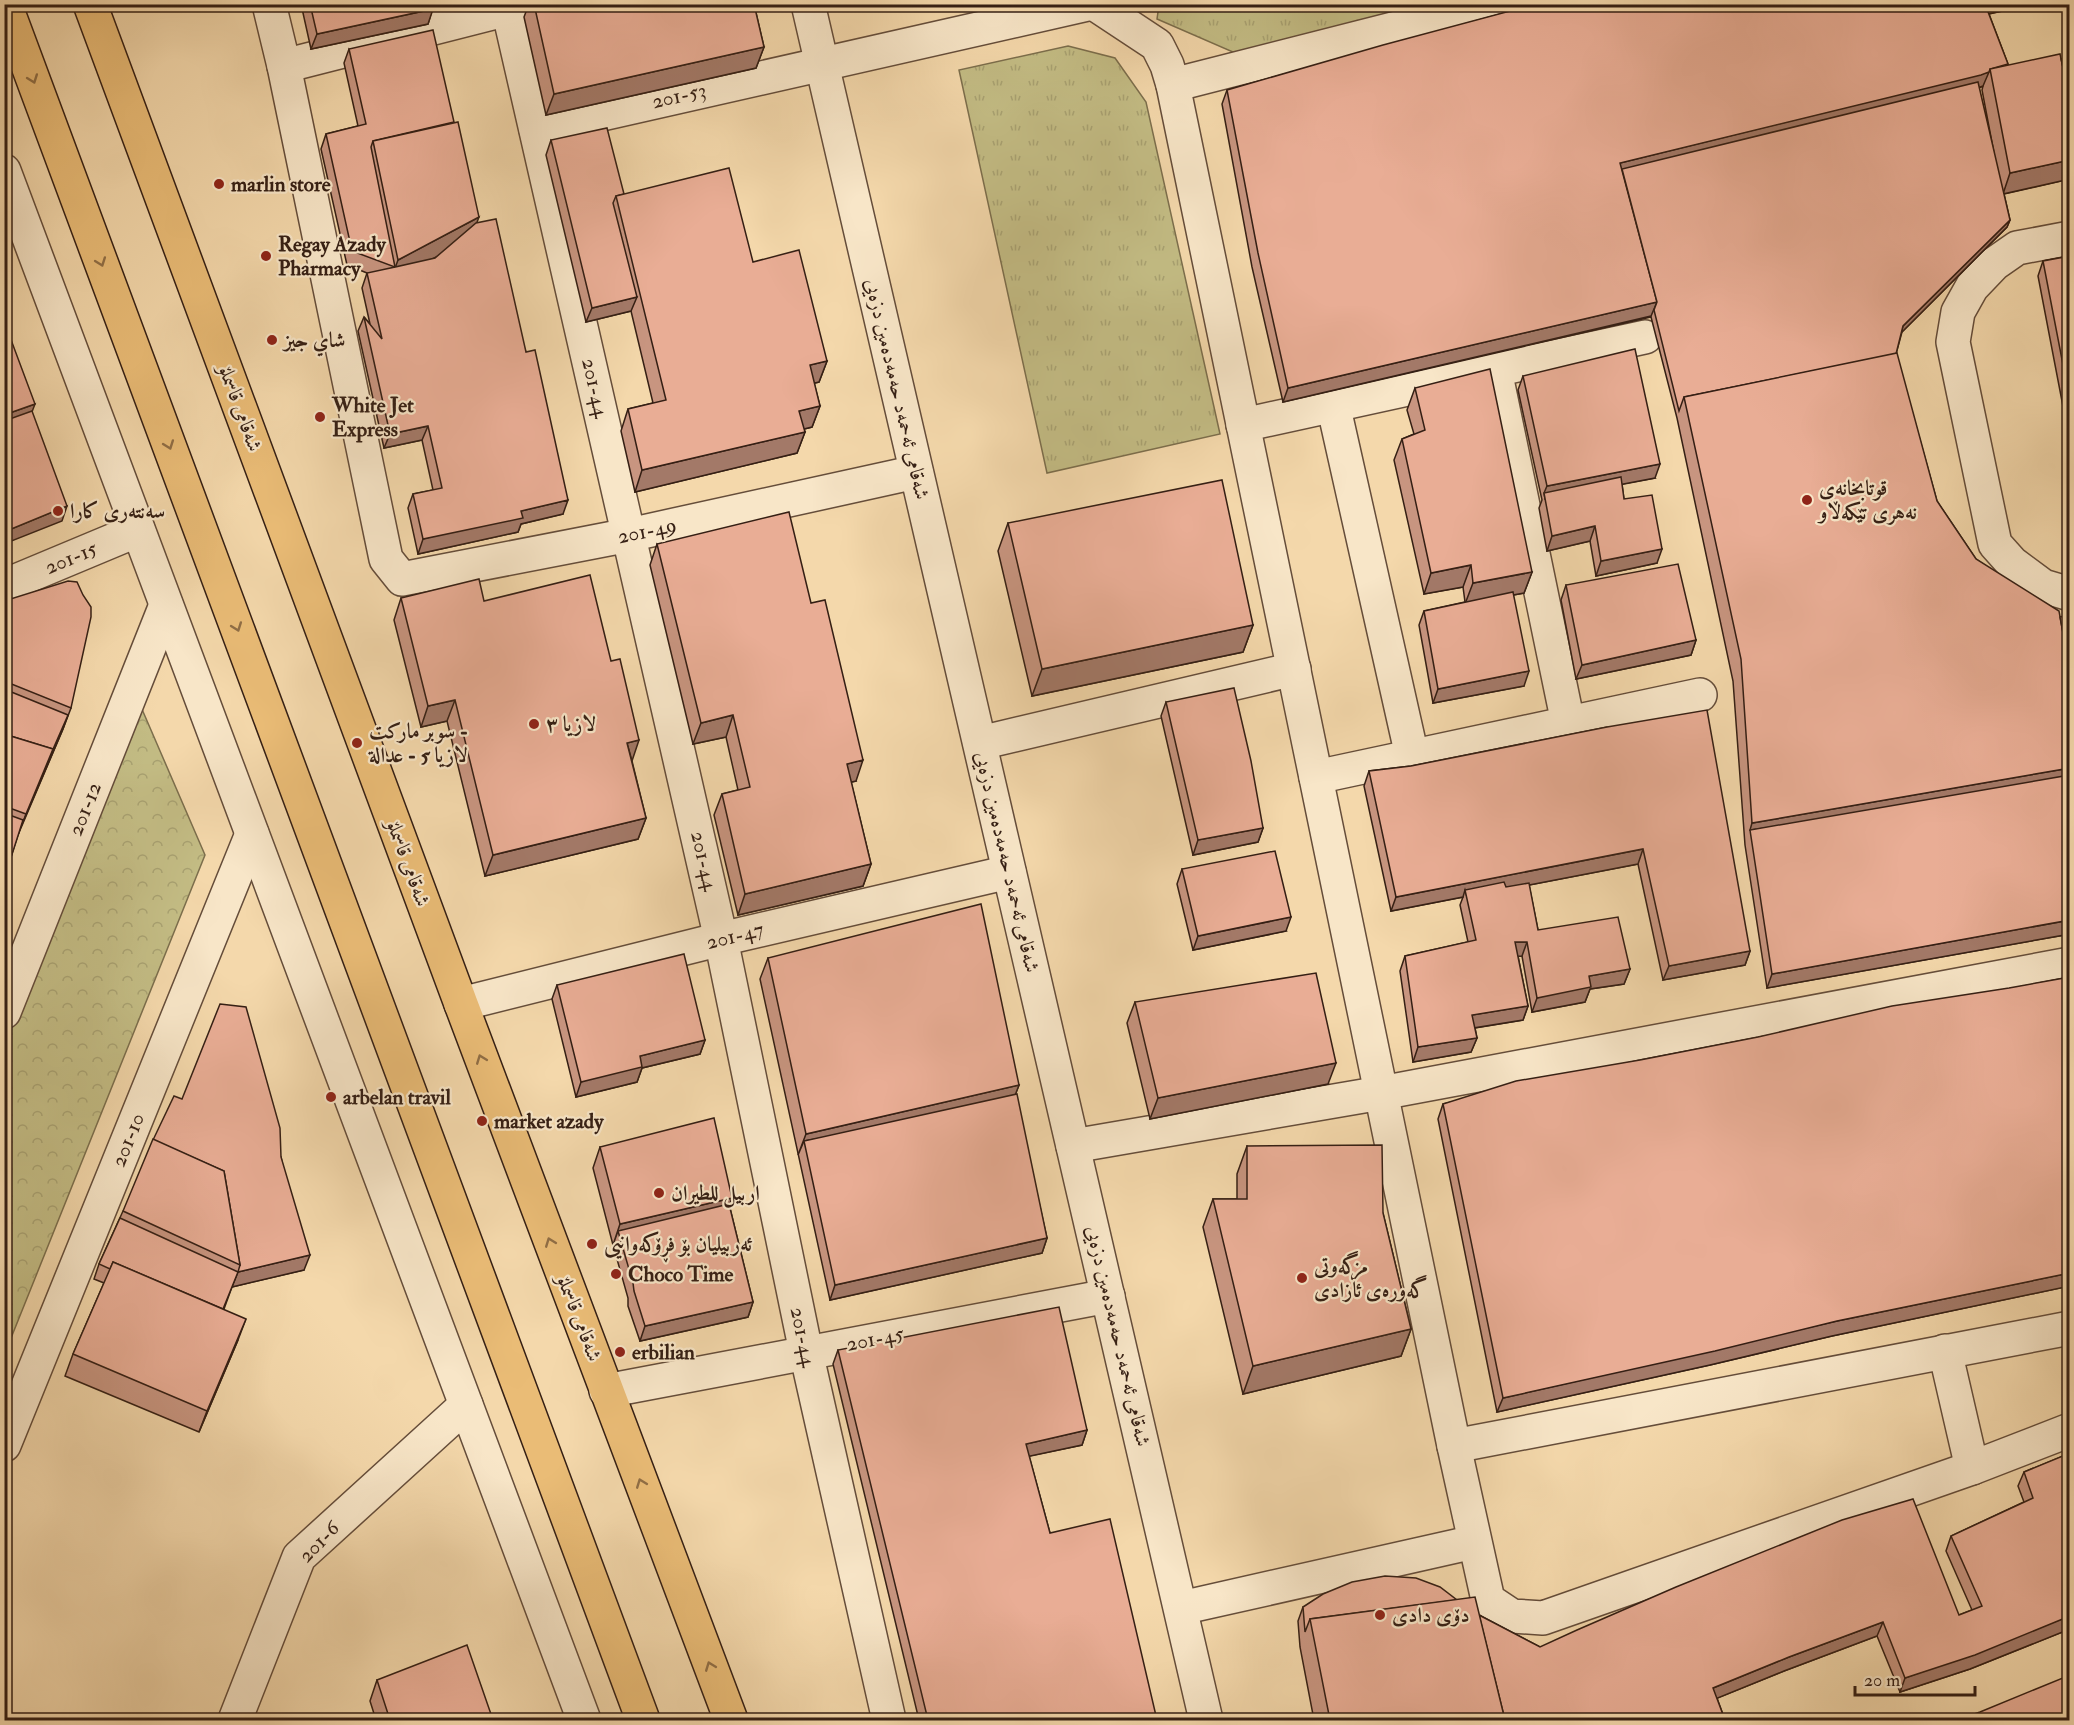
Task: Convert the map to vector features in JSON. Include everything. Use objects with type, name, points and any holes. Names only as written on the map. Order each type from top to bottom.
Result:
[{"type":"main road","points":[[5,4],[643,1720]]},
{"type":"main road","name":"شەقامی قاسملۆ","points":[[90,4],[461,1004],[730,1720]]},
{"type":"street","points":[[269,4],[284,66],[508,7]]},
{"type":"street","name":"شەقامی ئەحمەد حەمەدەمین دزەیی","points":[[808,4],[1206,1720]]},
{"type":"street","name":"201-53","points":[[536,129],[1088,4]]},
{"type":"street","points":[[1095,4],[1157,45],[1167,65],[1173,85],[1454,1446],[1488,1600],[1512,1616],[1543,1618],[1972,1468],[2070,1430]]},
{"type":"street","points":[[1173,85],[1491,4]]},
{"type":"street","name":"201-44","points":[[508,7],[722,939],[806,1352],[889,1720]]},
{"type":"street","name":"201-49","points":[[284,66],[386,559],[402,579],[629,535],[916,472]]},
{"type":"street","points":[[4,171],[584,1720]]},
{"type":"street","points":[[2070,238],[2017,248],[1994,264],[1972,287],[1958,312],[1953,342],[1995,544],[2012,564],[2043,586],[2070,594]]},
{"type":"street","points":[[1243,425],[1645,337]]},
{"type":"street","points":[[1495,370],[1568,723]]},
{"type":"street","points":[[1333,404],[1412,756]]},
{"type":"street","name":"201-15","points":[[4,586],[138,530]]},
{"type":"street","name":"201-12","points":[[4,1012],[166,605]]},
{"type":"street","points":[[980,743],[1294,669]]},
{"type":"street","points":[[1316,777],[1700,695]]},
{"type":"street","name":"201-10","points":[[4,1445],[252,834]]},
{"type":"street","name":"201-47","points":[[461,1004],[722,939],[1009,872]]},
{"type":"street","points":[[1073,1146],[1381,1093],[2070,963]]},
{"type":"street","name":"201-45","points":[[606,1391],[1108,1296]]},
{"type":"street","points":[[1454,1446],[2070,1328]]},
{"type":"street","points":[[1945,1352],[1972,1468]]},
{"type":"street","name":"201-6","points":[[235,1720],[299,1557],[466,1406]]},
{"type":"street","points":[[1181,1608],[1474,1542]]},
{"type":"green space","points":[[1159,5],[1431,5],[1242,56],[1157,19]]},
{"type":"green space","points":[[1068,46],[1115,58],[1146,102],[1220,434],[1047,473],[959,70]]},
{"type":"green space","points":[[138,700],[205,855],[5,1353],[5,1044]]},
{"type":"building","points":[[310,4],[434,4],[433,9],[317,34]]},
{"type":"building","points":[[534,4],[754,4],[764,47],[554,94]]},
{"type":"building","points":[[1536,4],[1985,4],[2008,64],[1990,69],[1989,72],[1981,75],[1620,163],[1657,302],[1288,388],[1258,253],[1227,90]]},
{"type":"building","points":[[433,30],[454,122],[373,141],[371,147],[395,267],[352,251],[326,134],[366,124],[349,49]]},
{"type":"building","points":[[2060,54],[2070,99],[2070,160],[2010,173],[1990,69]]},
{"type":"building","points":[[2070,58],[2070,99],[2061,59]]},
{"type":"building","points":[[1978,82],[2010,220],[1903,326],[1896,354],[1684,397],[1679,411],[1654,310],[1657,302],[1622,169]]},
{"type":"building","points":[[458,122],[479,217],[398,260],[373,141]]},
{"type":"building","points":[[607,128],[624,194],[616,196],[613,203],[637,297],[592,308],[551,140]]},
{"type":"building","points":[[729,168],[753,262],[799,250],[827,361],[810,365],[820,406],[799,411],[805,432],[642,470],[628,409],[666,400],[616,196]]},
{"type":"building","points":[[496,219],[526,352],[535,350],[568,500],[521,511],[523,518],[423,539],[413,494],[442,488],[428,426],[390,434],[364,317],[382,339],[367,273],[435,258],[476,223]]},
{"type":"building","points":[[2070,256],[2070,401],[2043,261]]},
{"type":"building","points":[[4,321],[35,404],[4,415]]},
{"type":"building","points":[[1635,349],[1660,464],[1547,486],[1523,376]]},
{"type":"building","points":[[1897,353],[1937,501],[1976,559],[2059,611],[2070,671],[2070,768],[1752,823],[1741,659],[1684,397]]},
{"type":"building","points":[[1490,369],[1532,572],[1473,583],[1471,565],[1431,573],[1402,439],[1425,430],[1415,388]]},
{"type":"building","points":[[32,411],[67,506],[4,532],[4,421]]},
{"type":"building","points":[[1621,477],[1624,499],[1652,495],[1662,549],[1601,561],[1595,526],[1552,536],[1544,493]]},
{"type":"building","points":[[1222,480],[1253,625],[1042,669],[1008,523]]},
{"type":"building","points":[[789,512],[811,603],[825,600],[863,760],[847,764],[871,864],[745,894],[722,794],[750,787],[733,715],[701,723],[657,544]]},
{"type":"building","points":[[1678,564],[1696,640],[1582,665],[1566,585]]},
{"type":"building","points":[[590,575],[611,661],[620,659],[639,740],[627,743],[646,818],[493,855],[455,700],[428,706],[401,598],[479,579],[484,601]]},
{"type":"building","points":[[68,581],[77,582],[91,607],[91,617],[71,708],[4,681],[4,601]]},
{"type":"building","points":[[1513,592],[1529,671],[1438,689],[1424,611]]},
{"type":"building","points":[[2070,615],[2070,671],[2060,617]]},
{"type":"building","points":[[1234,688],[1251,761],[1263,828],[1198,840],[1166,702]]},
{"type":"building","points":[[4,689],[68,715],[50,756],[53,749],[4,734]]},
{"type":"building","points":[[1707,710],[1750,951],[1669,966],[1643,849],[1396,897],[1369,771],[1411,766],[1607,727]]},
{"type":"building","points":[[4,734],[53,749],[26,814],[4,806]]},
{"type":"building","points":[[2070,775],[2070,920],[1772,974],[1750,830]]},
{"type":"building","points":[[4,813],[23,820],[8,867],[4,865]]},
{"type":"building","points":[[1275,851],[1291,917],[1198,936],[1182,869]]},
{"type":"building","points":[[4,865],[9,867],[4,877]]},
{"type":"building","points":[[1504,882],[1506,887],[1529,883],[1538,930],[1618,917],[1630,969],[1589,976],[1591,987],[1537,998],[1527,942],[1515,942],[1528,1006],[1472,1015],[1477,1038],[1418,1047],[1405,956],[1476,940],[1465,890]]},
{"type":"building","points":[[981,904],[1019,1085],[806,1134],[768,958]]},
{"type":"building","points":[[684,954],[705,1040],[640,1056],[642,1067],[581,1082],[557,985]]},
{"type":"building","points":[[1316,973],[1336,1063],[1158,1098],[1135,1002]]},
{"type":"building","points":[[2070,977],[2070,1273],[1837,1321],[1715,1351],[1503,1398],[1443,1104],[1516,1081],[1758,1037],[1892,1006]]},
{"type":"building","points":[[220,1004],[246,1007],[280,1128],[281,1157],[310,1255],[238,1272],[240,1265],[224,1171],[153,1140],[174,1096],[182,1099]]},
{"type":"building","points":[[1017,1094],[1047,1238],[835,1285],[804,1141]]},
{"type":"building","name":"اربيل للطيران","points":[[714,1118],[732,1198],[620,1224],[600,1147]]},
{"type":"building","points":[[153,1139],[224,1171],[240,1265],[123,1211]]},
{"type":"building","points":[[1382,1145],[1383,1213],[1411,1329],[1253,1366],[1213,1199],[1247,1199],[1247,1146]]},
{"type":"building","points":[[729,1204],[753,1302],[645,1326],[618,1231]]},
{"type":"building","points":[[120,1218],[238,1272],[223,1309],[113,1262],[110,1269],[99,1264]]},
{"type":"building","points":[[113,1262],[246,1319],[207,1411],[73,1354]]},
{"type":"building","points":[[1059,1307],[1087,1430],[1026,1444],[1050,1533],[1110,1519],[1157,1720],[928,1720],[838,1350]]},
{"type":"building","points":[[2070,1453],[2070,1616],[1975,1655],[1905,1678],[1883,1622],[1713,1688],[1725,1720],[1505,1720],[1479,1615],[1540,1647],[1676,1587],[1842,1520],[1913,1499],[1959,1615],[1982,1606],[1951,1536],[2033,1498],[2024,1472]]},
{"type":"building","points":[[1385,1576],[1416,1578],[1440,1587],[1457,1600],[1310,1619],[1305,1632],[1303,1607],[1323,1594],[1352,1582]]},
{"type":"building","points":[[1475,1597],[1505,1720],[1330,1720],[1310,1619]]},
{"type":"building","points":[[467,1645],[493,1720],[390,1720],[377,1680]]},
{"type":"building","points":[[2070,1675],[2070,1720],[1957,1720],[1980,1712]]},
{"type":"place","name":"marlin store","points":[[219,184]]},
{"type":"place","name":"Regay Azady Pharmacy","points":[[266,256]]},
{"type":"place","name":"شاي جيز","points":[[272,340]]},
{"type":"place","name":"White Jet Express","points":[[320,417]]},
{"type":"place","name":"قوتابخانه‌ی نه‌هری تێكه‌ڵاو","points":[[1807,500]]},
{"type":"place","name":"سەنتەری کارا","points":[[58,511]]},
{"type":"place","name":"لازیا ٣","points":[[534,724]]},
{"type":"place","name":"سوبر ماركت - لازيا 5 - عدالة","points":[[357,743]]},
{"type":"place","name":"arbelan travil","points":[[331,1097]]},
{"type":"place","name":"market azady","points":[[482,1121]]},
{"type":"place","name":"اربيل للطيران","points":[[659,1193]]},
{"type":"place","name":"ئەربیلیان بۆ فڕۆکەوانیی","points":[[592,1244]]},
{"type":"place","name":"Choco Time","points":[[616,1274]]},
{"type":"place","name":"مزگەوتی گەورەی ئازادی","points":[[1302,1278]]},
{"type":"place","name":"erbilian","points":[[620,1352]]},
{"type":"place","name":"دۆى دادى","points":[[1380,1615]]}]
